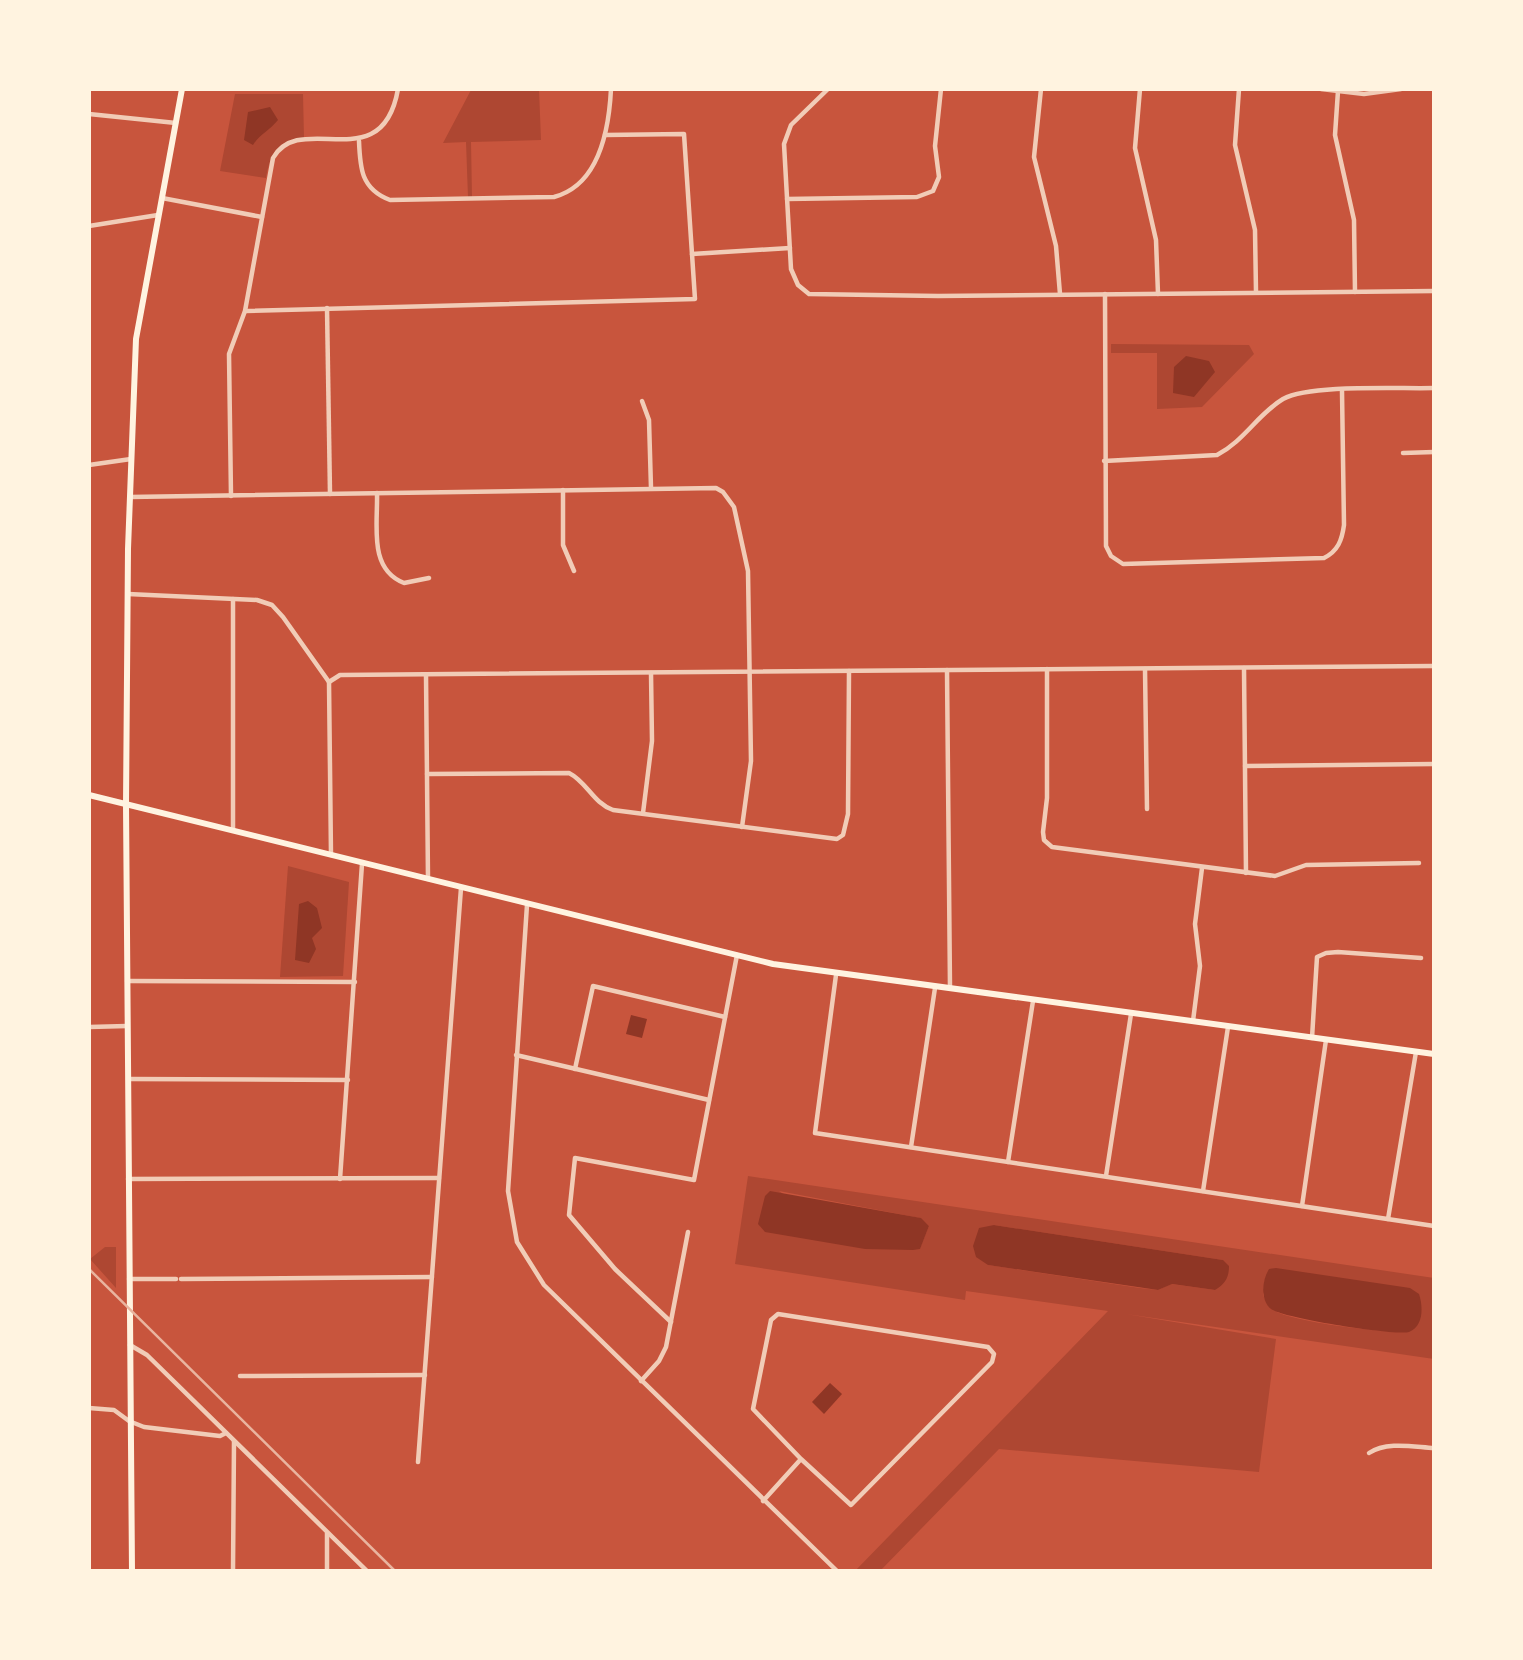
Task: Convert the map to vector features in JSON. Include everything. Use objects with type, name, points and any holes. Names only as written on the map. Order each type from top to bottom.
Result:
[{"type":"main road","points":[[132,1571],[128,1344],[126,805],[131,459],[136,339],[182,89]]},
{"type":"main road","points":[[89,795],[737,956],[836,975],[1434,1054]]},
{"type":"street","points":[[231,496],[229,354],[245,311],[273,158],[282,147],[298,140],[359,141],[387,121],[395,107],[398,89]]},
{"type":"street","points":[[359,141],[360,173],[366,183],[382,197],[399,201],[564,194],[584,178],[605,135],[611,89]]},
{"type":"street","points":[[828,89],[804,111],[788,131],[784,144],[794,279],[803,290],[817,297],[1434,291]]},
{"type":"street","points":[[787,199],[917,197],[933,191],[939,177],[935,146],[941,89]]},
{"type":"street","points":[[1041,89],[1034,157],[1056,246],[1060,294]]},
{"type":"street","points":[[1140,89],[1135,148],[1156,240],[1158,294]]},
{"type":"street","points":[[1239,89],[1235,145],[1255,230],[1256,292]]},
{"type":"street","points":[[1321,89],[1364,94],[1401,89]]},
{"type":"street","points":[[1338,91],[1335,135],[1354,220],[1355,292]]},
{"type":"street","points":[[89,114],[176,123]]},
{"type":"street","points":[[245,311],[695,299],[684,134],[605,135]]},
{"type":"street","points":[[162,198],[262,216]]},
{"type":"street","points":[[89,226],[158,215]]},
{"type":"street","points":[[692,254],[790,248]]},
{"type":"street","points":[[1105,294],[1105,546],[1123,564],[1134,566],[1324,558],[1334,553],[1343,536],[1342,391]]},
{"type":"street","points":[[327,308],[330,494]]},
{"type":"street","points":[[1104,461],[1217,455],[1231,448],[1285,398],[1308,391],[1434,388]]},
{"type":"street","points":[[642,401],[650,426],[651,488]]},
{"type":"street","points":[[1403,453],[1434,452]]},
{"type":"street","points":[[89,466],[131,459]]},
{"type":"street","points":[[130,497],[716,488],[723,492],[734,507],[748,571],[751,761],[742,827]]},
{"type":"street","points":[[563,490],[563,545],[574,571]]},
{"type":"street","points":[[377,494],[378,553],[381,565],[386,572],[404,583],[429,578]]},
{"type":"street","points":[[127,594],[257,600],[272,605],[329,682],[331,856]]},
{"type":"street","points":[[233,599],[233,831]]},
{"type":"street","points":[[329,682],[341,676],[1434,666]]},
{"type":"street","points":[[1145,668],[1147,809]]},
{"type":"street","points":[[1244,668],[1246,873]]},
{"type":"street","points":[[947,670],[950,990]]},
{"type":"street","points":[[1046,670],[1044,840],[1052,846],[1275,876],[1306,865],[1419,863]]},
{"type":"street","points":[[427,774],[569,773],[580,779],[605,807],[826,839],[839,837],[848,814],[849,671]]},
{"type":"street","points":[[643,813],[652,741],[651,673]]},
{"type":"street","points":[[426,675],[428,880]]},
{"type":"street","points":[[1245,766],[1434,764]]},
{"type":"street","points":[[340,1179],[362,864]]},
{"type":"street","points":[[1193,1022],[1200,966],[1195,924],[1202,868]]},
{"type":"street","points":[[418,1462],[461,888]]},
{"type":"street","points":[[527,905],[508,1191],[517,1242],[544,1285],[762,1501],[837,1571]]},
{"type":"street","points":[[1312,1038],[1317,957],[1326,953],[1338,953],[1421,958]]},
{"type":"street","points":[[671,1322],[615,1269],[569,1215],[575,1158],[694,1180],[737,956]]},
{"type":"street","points":[[836,975],[815,1133],[1434,1226]]},
{"type":"street","points":[[127,981],[355,982]]},
{"type":"street","points":[[575,1069],[593,986],[725,1017]]},
{"type":"street","points":[[911,1147],[935,988]]},
{"type":"street","points":[[1008,1162],[1033,1001]]},
{"type":"street","points":[[1106,1176],[1131,1014]]},
{"type":"street","points":[[89,1027],[127,1026]]},
{"type":"street","points":[[1203,1191],[1228,1027]]},
{"type":"street","points":[[1301,1206],[1326,1040]]},
{"type":"street","points":[[1388,1219],[1416,1052]]},
{"type":"street","points":[[516,1055],[709,1100]]},
{"type":"street","points":[[127,1079],[348,1080]]},
{"type":"street","points":[[127,1179],[439,1178]]},
{"type":"street","points":[[641,1381],[659,1361],[671,1322],[688,1232]]},
{"type":"street","points":[[128,1279],[432,1277]]},
{"type":"street","points":[[778,1314],[988,1347],[994,1354],[992,1362],[851,1505],[801,1459],[753,1409],[771,1320],[778,1314]]},
{"type":"street","points":[[128,1344],[147,1354],[367,1571]]},
{"type":"street","points":[[240,1376],[425,1376]]},
{"type":"street","points":[[89,1408],[114,1410],[129,1421],[144,1427],[219,1436],[226,1433]]},
{"type":"street","points":[[233,1571],[234,1440]]},
{"type":"street","points":[[1369,1453],[1376,1448],[1399,1446],[1434,1448]]},
{"type":"street","points":[[762,1501],[801,1459]]},
{"type":"street","points":[[327,1571],[328,1532]]},
{"type":"shaded area","points":[[539,89],[541,140],[471,142],[472,197],[468,197],[466,142],[443,143],[471,90]]},
{"type":"shaded area","points":[[235,94],[303,94],[304,138],[288,141],[277,149],[266,178],[220,171]]},
{"type":"shaded area","points":[[270,107],[278,120],[253,145],[244,140],[248,112]]},
{"type":"shaded area","points":[[1111,344],[1249,345],[1254,354],[1202,407],[1157,409],[1157,353],[1111,353]]},
{"type":"shaded area","points":[[1186,356],[1209,361],[1215,372],[1194,397],[1173,393],[1174,367]]},
{"type":"shaded area","points":[[288,866],[349,882],[343,976],[280,977]]},
{"type":"shaded area","points":[[308,901],[317,908],[322,928],[312,938],[316,949],[309,963],[295,960],[299,904]]},
{"type":"shaded area","points":[[631,1015],[647,1019],[642,1038],[626,1034]]},
{"type":"shaded area","points":[[748,1176],[1434,1278],[1434,1359],[1126,1314],[1276,1339],[1259,1472],[999,1449],[880,1571],[855,1571],[1108,1311],[966,1291],[965,1300],[735,1264]],"holes":[[[779,1191],[920,1218],[929,1226],[920,1248],[865,1249]],[[994,1225],[1223,1260],[1215,1290],[1171,1284],[1158,1290],[988,1265]],[[1269,1269],[1409,1332],[1360,1329],[1281,1314],[1272,1309],[1263,1295]]]},
{"type":"shaded area","points":[[770,1191],[921,1218],[929,1226],[920,1249],[913,1250],[865,1249],[765,1232],[758,1224],[765,1196]]},
{"type":"shaded area","points":[[994,1225],[1223,1260],[1229,1266],[1228,1274],[1224,1283],[1215,1290],[1172,1284],[1158,1290],[988,1265],[976,1257],[973,1246],[979,1228]]},
{"type":"shaded area","points":[[105,1247],[116,1247],[116,1288],[90,1259]]},
{"type":"shaded area","points":[[1269,1269],[1410,1288],[1419,1294],[1422,1310],[1420,1321],[1409,1332],[1400,1333],[1339,1325],[1280,1313],[1267,1305],[1263,1290]]},
{"type":"shaded area","points":[[830,1383],[842,1394],[824,1414],[812,1402]]},
{"type":"railway","points":[[89,1269],[395,1571]]}]
